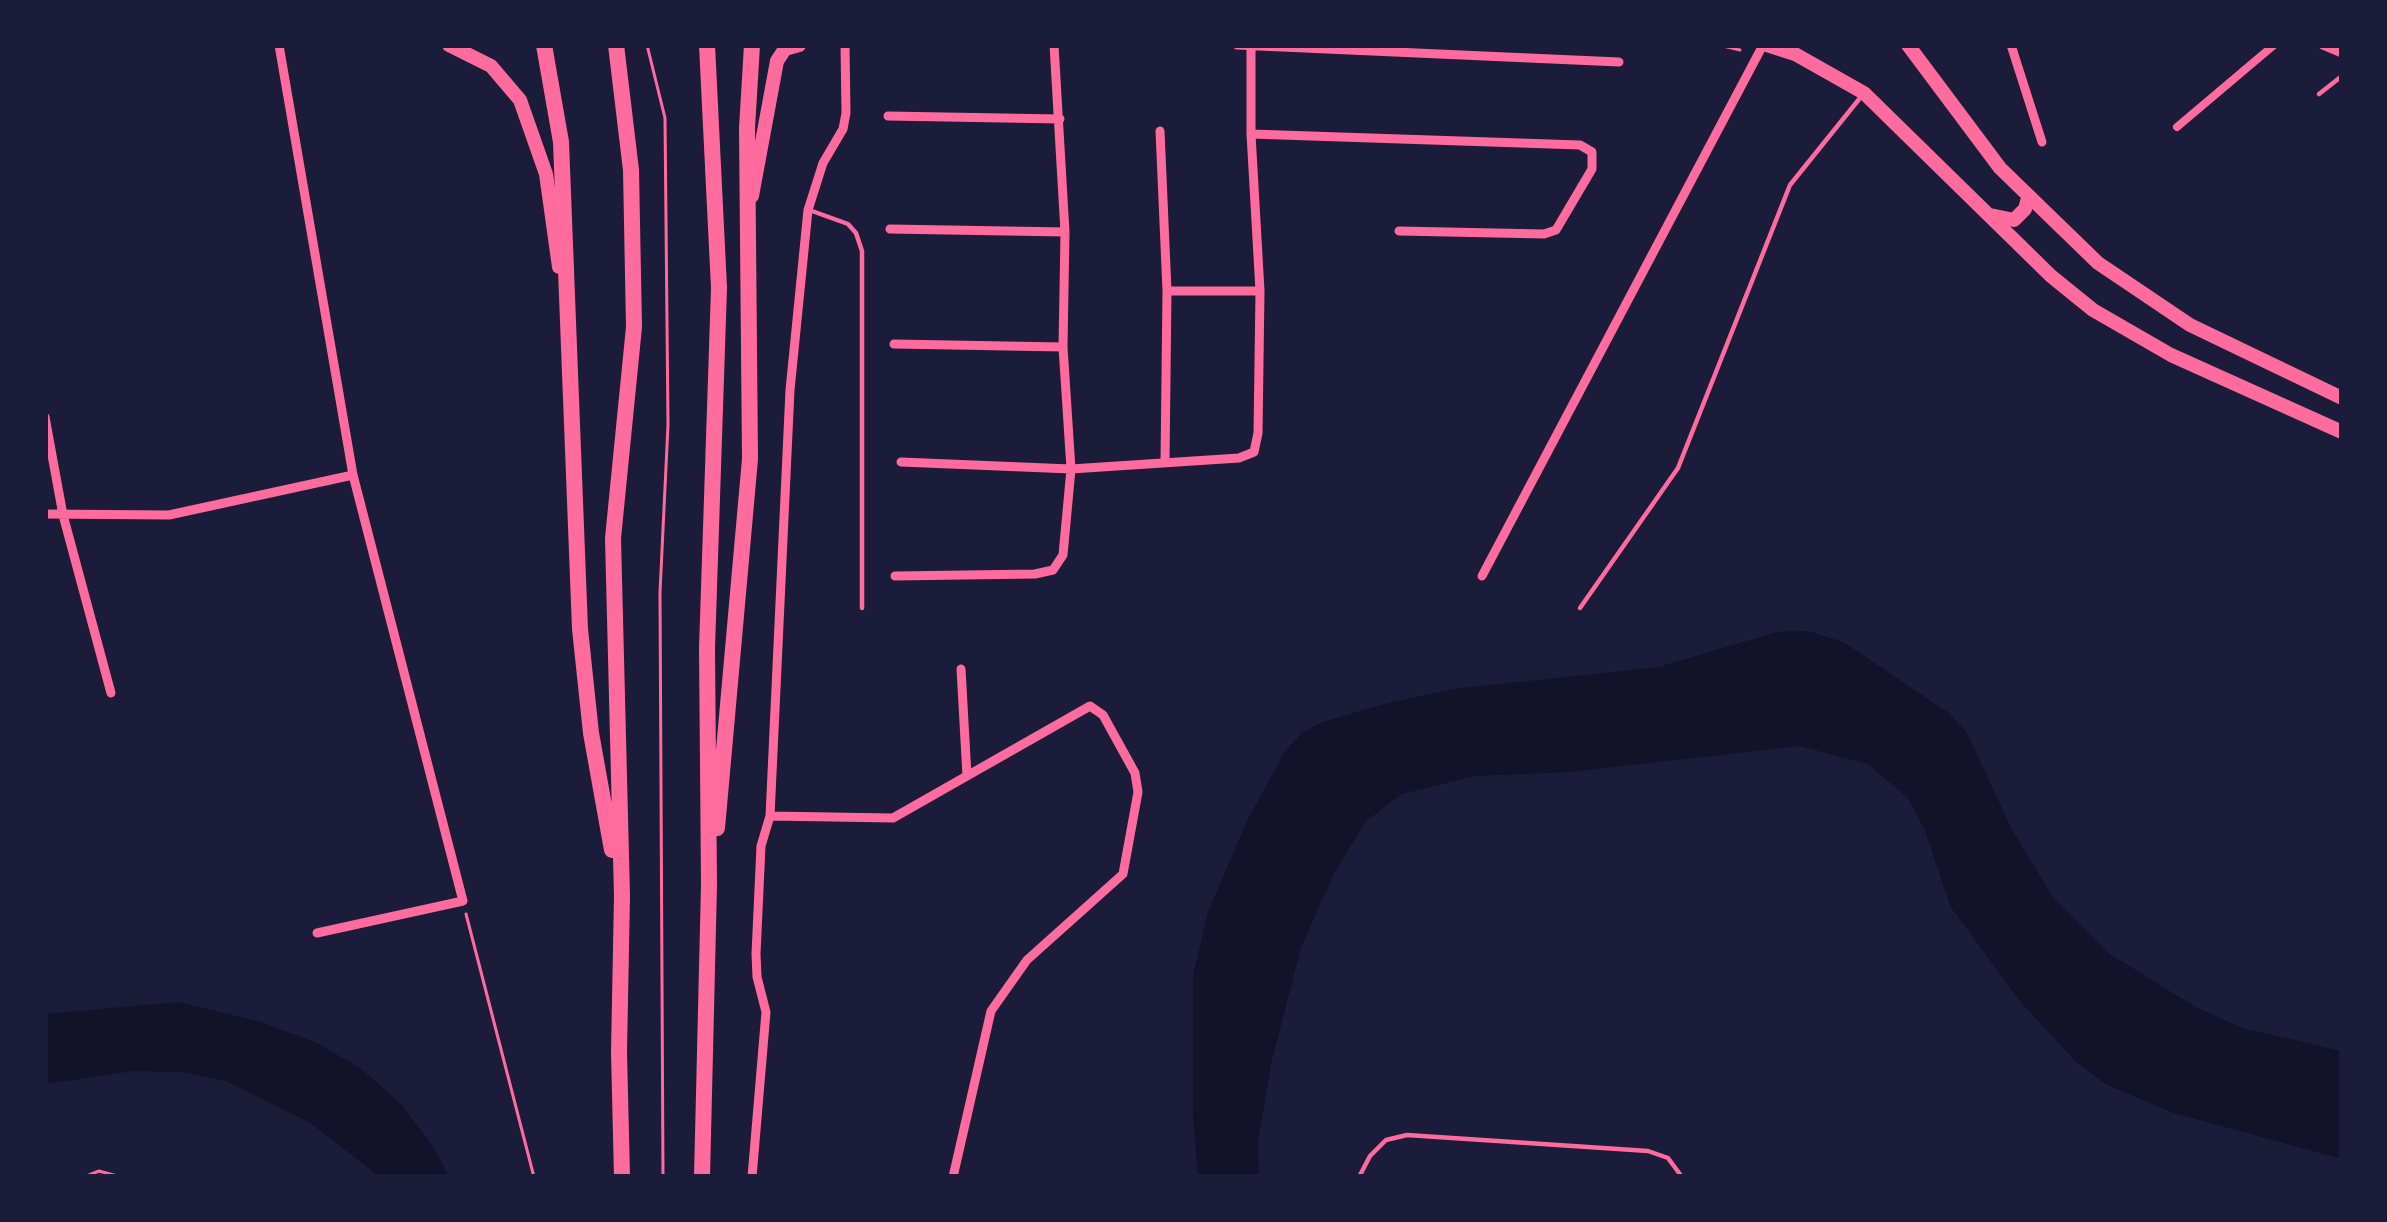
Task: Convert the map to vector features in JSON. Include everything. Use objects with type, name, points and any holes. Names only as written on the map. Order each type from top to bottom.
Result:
[{"type":"highway","points":[[544,45],[561,142],[580,629],[597,777],[622,896]]},
{"type":"highway","points":[[616,45],[632,170],[634,327],[613,538],[622,896],[622,1177]]},
{"type":"highway","points":[[703,1177],[709,885],[706,648],[719,288],[707,45]]},
{"type":"highway","points":[[709,885],[722,788],[750,458],[747,128],[752,45]]},
{"type":"main road","points":[[448,45],[491,66],[508,81],[535,134],[546,174],[572,357]]},
{"type":"main road","points":[[749,213],[777,61],[785,49],[799,45]]},
{"type":"main road","points":[[1765,45],[1795,54],[1864,93],[2051,276],[2128,333],[2342,432]]},
{"type":"main road","points":[[1908,45],[2000,168],[2098,263],[2190,325],[2342,398]]},
{"type":"main road","points":[[1981,210],[2014,220],[2028,198]]},
{"type":"street","points":[[279,45],[353,475],[463,901],[317,933]]},
{"type":"street","points":[[752,1177],[766,1012],[756,954],[761,846],[770,816],[790,390],[808,210],[823,163],[843,129],[844,45]]},
{"type":"street","points":[[895,577],[1053,570],[1063,555],[1071,469],[1054,45]]},
{"type":"street","points":[[1237,45],[1619,62]]},
{"type":"street","points":[[901,463],[1071,469],[1239,458],[1255,452],[1260,291],[1251,45]]},
{"type":"street","points":[[1482,576],[1765,45]]},
{"type":"street","points":[[2011,45],[2042,142]]},
{"type":"street","points":[[2177,127],[2274,45]]},
{"type":"street","points":[[2324,45],[2342,53]]},
{"type":"street","points":[[888,116],[1060,119]]},
{"type":"street","points":[[1160,131],[1167,291],[1165,462]]},
{"type":"street","points":[[1251,134],[1580,145],[1592,152],[1592,169],[1556,230],[1544,234],[1399,230]]},
{"type":"street","points":[[890,229],[1065,232]]},
{"type":"street","points":[[1167,291],[1260,291]]},
{"type":"street","points":[[894,344],[1063,347]]},
{"type":"street","points":[[45,417],[63,515],[111,693]]},
{"type":"street","points":[[45,514],[169,515],[353,475]]},
{"type":"street","points":[[961,670],[967,776]]},
{"type":"street","points":[[770,816],[893,818],[1090,706],[1103,715],[1135,773],[1138,792],[1123,874],[1027,960],[992,1010],[953,1177]]},
{"type":"lane","points":[[2319,94],[2342,76]]},
{"type":"lane","points":[[1580,608],[1678,468],[1790,185],[1864,93]]},
{"type":"lane","points":[[808,210],[848,224],[862,250],[862,608]]},
{"type":"lane","points":[[1358,1177],[1386,1140],[1407,1135],[1648,1151],[1668,1158],[1682,1177]]},
{"type":"lane","points":[[1954,1177],[2000,1177]]},
{"type":"path","points":[[647,45],[665,118],[668,425],[660,592],[663,1177]]},
{"type":"path","points":[[463,901],[534,1177]]},
{"type":"path","points":[[84,1177],[99,1171],[121,1177]]},
{"type":"shaded area","points":[[1808,631],[1843,642],[1949,713],[1967,733],[2012,830],[2053,897],[2110,954],[2192,1005],[2242,1028],[2342,1051],[2342,1159],[2174,1113],[2107,1085],[2076,1062],[2020,1001],[1950,906],[1925,830],[1908,798],[1868,764],[1799,746],[1571,772],[1475,776],[1402,794],[1366,821],[1334,873],[1301,948],[1272,1060],[1258,1140],[1259,1177],[1198,1177],[1193,975],[1208,912],[1246,823],[1285,751],[1302,733],[1384,704],[1454,689],[1659,667],[1777,632]]},
{"type":"shaded area","points":[[179,1002],[261,1022],[317,1043],[360,1068],[401,1104],[435,1149],[449,1177],[380,1177],[309,1122],[226,1081],[183,1072],[133,1071],[45,1084],[45,1014]]}]
